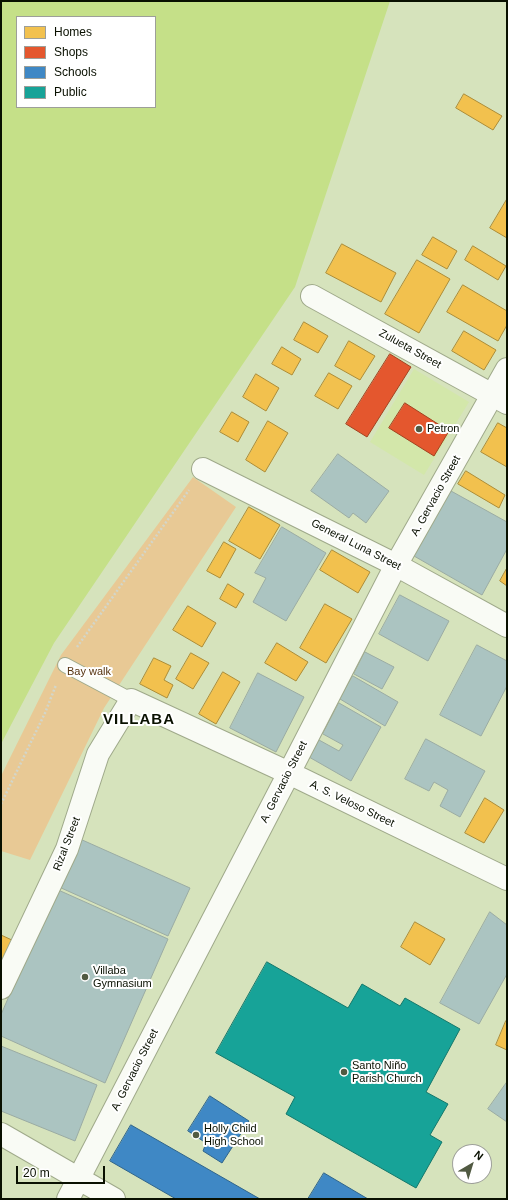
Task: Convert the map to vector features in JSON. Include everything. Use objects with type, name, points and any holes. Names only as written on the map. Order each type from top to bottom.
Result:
[{"type":"street","name":"Zulueta Street","points":[[312,296],[500,399]]},
{"type":"street","name":"A. Gervacio Street","points":[[68,1199],[396,565],[500,399],[507,369]]},
{"type":"street","name":"General Luna Street","points":[[204,469],[396,565],[507,626]]},
{"type":"street","name":"A. S. Veloso Street","points":[[131,700],[289,773],[507,879]]},
{"type":"street","name":"Rizal Street","points":[[1,988],[67,849],[98,754],[131,700]]},
{"type":"street","points":[[1,1134],[114,1199]]},
{"type":"lane","points":[[65,665],[131,700]]},
{"type":"path","points":[[1,804],[45,713],[65,665],[204,469]]},
{"type":"shaded area","points":[[1,1],[390,1],[295,287],[54,643],[1,744]]},
{"type":"shaded area","points":[[414,369],[469,402],[424,475],[370,442]]},
{"type":"green space","name":"Bay walk","points":[[193,477],[236,507],[104,708],[30,860],[1,851],[1,776],[61,655]]},
{"type":"building: Homes","points":[[464,94],[502,116],[493,130],[456,108]]},
{"type":"building: Homes","points":[[507,199],[507,238],[490,228]]},
{"type":"building: Homes","points":[[433,237],[457,251],[447,269],[422,255]]},
{"type":"building: Homes","points":[[342,244],[396,273],[381,302],[326,273]]},
{"type":"building: Homes","points":[[473,246],[506,266],[498,280],[465,260]]},
{"type":"building: Homes","points":[[417,260],[450,279],[419,333],[385,314]]},
{"type":"building: Homes","points":[[463,285],[507,311],[507,325],[498,341],[447,312]]},
{"type":"building: Homes","points":[[304,322],[328,336],[318,353],[294,340]]},
{"type":"building: Homes","points":[[464,331],[496,350],[484,370],[452,351]]},
{"type":"building: Homes","points":[[349,341],[375,356],[360,380],[335,366]]},
{"type":"building: Homes","points":[[282,347],[301,359],[292,375],[272,364]]},
{"type":"building: Homes","points":[[329,373],[352,386],[338,409],[315,396]]},
{"type":"building: Homes","points":[[256,374],[279,388],[266,411],[243,397]]},
{"type":"building: Homes","points":[[232,412],[249,422],[238,442],[220,432]]},
{"type":"building: Homes","points":[[268,421],[288,433],[265,472],[246,460]]},
{"type":"building: Homes","points":[[498,423],[507,428],[507,467],[481,452]]},
{"type":"building: Homes","points":[[466,471],[505,495],[499,508],[458,484]]},
{"type":"building: Homes","points":[[249,507],[280,525],[260,559],[229,541]]},
{"type":"building: Homes","points":[[224,542],[236,549],[220,578],[207,571]]},
{"type":"building: Homes","points":[[332,550],[370,572],[358,593],[320,570]]},
{"type":"building: Homes","points":[[507,568],[507,586],[500,581]]},
{"type":"building: Homes","points":[[228,584],[244,594],[236,608],[220,599]]},
{"type":"building: Homes","points":[[325,604],[352,619],[326,663],[300,648]]},
{"type":"building: Homes","points":[[188,606],[216,623],[202,647],[173,630]]},
{"type":"building: Homes","points":[[277,643],[308,662],[296,681],[265,663]]},
{"type":"building: Homes","points":[[191,653],[209,663],[193,689],[176,679]]},
{"type":"building: Homes","points":[[154,658],[171,666],[164,680],[173,685],[167,698],[140,684]]},
{"type":"building: Homes","points":[[223,672],[240,682],[216,724],[199,714]]},
{"type":"building: Homes","points":[[485,798],[504,810],[484,843],[465,833]]},
{"type":"building: Homes","points":[[415,922],[445,939],[430,965],[401,947]]},
{"type":"building: Homes","points":[[1,935],[14,941],[4,962],[1,961]]},
{"type":"building: Homes","points":[[506,1021],[507,1022],[507,1050],[496,1045]]},
{"type":"building: Shops","points":[[390,354],[411,367],[367,437],[346,424]]},
{"type":"building: Shops","name":"Petron","points":[[405,403],[449,431],[434,456],[389,428]]},
{"type":"building: Schools","points":[[210,1096],[249,1121],[222,1163],[203,1151],[206,1143],[188,1131]]},
{"type":"building: Schools","points":[[131,1125],[260,1199],[176,1199],[110,1161]]},
{"type":"building: Schools","points":[[324,1173],[368,1199],[308,1199]]},
{"type":"building: Public","name":"Santo Niño Parish Church","points":[[267,962],[348,1008],[362,984],[400,1006],[405,998],[460,1029],[426,1092],[448,1104],[430,1135],[442,1142],[416,1188],[286,1114],[295,1097],[216,1053]]},
{"type":"building: Other","points":[[338,454],[389,491],[366,523],[353,513],[349,518],[311,491]]},
{"type":"building: Other","points":[[451,491],[507,522],[507,549],[482,595],[414,556]]},
{"type":"building: Other","points":[[282,527],[326,553],[286,621],[253,602],[266,578],[255,573]]},
{"type":"building: Other","points":[[400,595],[449,621],[428,661],[379,634]]},
{"type":"building: Other","points":[[477,645],[507,661],[507,686],[481,736],[440,715]]},
{"type":"building: Other","points":[[365,652],[394,667],[382,689],[354,674]]},
{"type":"building: Other","points":[[258,673],[304,697],[276,752],[230,728]]},
{"type":"building: Other","points":[[353,676],[398,702],[385,726],[340,699]]},
{"type":"building: Other","points":[[339,703],[381,727],[351,781],[309,757],[319,740],[339,751],[343,745],[323,734]]},
{"type":"building: Other","points":[[426,739],[485,771],[460,817],[440,806],[448,790],[434,782],[429,791],[405,779]]},
{"type":"building: Other","points":[[80,839],[190,888],[168,936],[59,887]]},
{"type":"building: Other","name":"Villaba Gymnasium","points":[[56,889],[168,939],[105,1083],[1,1036],[1,1015]]},
{"type":"building: Other","points":[[490,912],[507,925],[507,974],[479,1024],[440,1003]]},
{"type":"building: Other","points":[[1,1046],[97,1085],[75,1141],[1,1111]]},
{"type":"building: Other","points":[[507,1082],[507,1122],[488,1109]]},
{"type":"place","name":"Petron","points":[[419,429]]},
{"type":"place","name":"Villaba Gymnasium","points":[[85,977]]},
{"type":"place","name":"Santo Niño Parish Church","points":[[344,1072]]},
{"type":"place","name":"Holly Child High School","points":[[196,1135]]},
{"type":"district","name":"VILLABA","points":[[139,720]]}]
